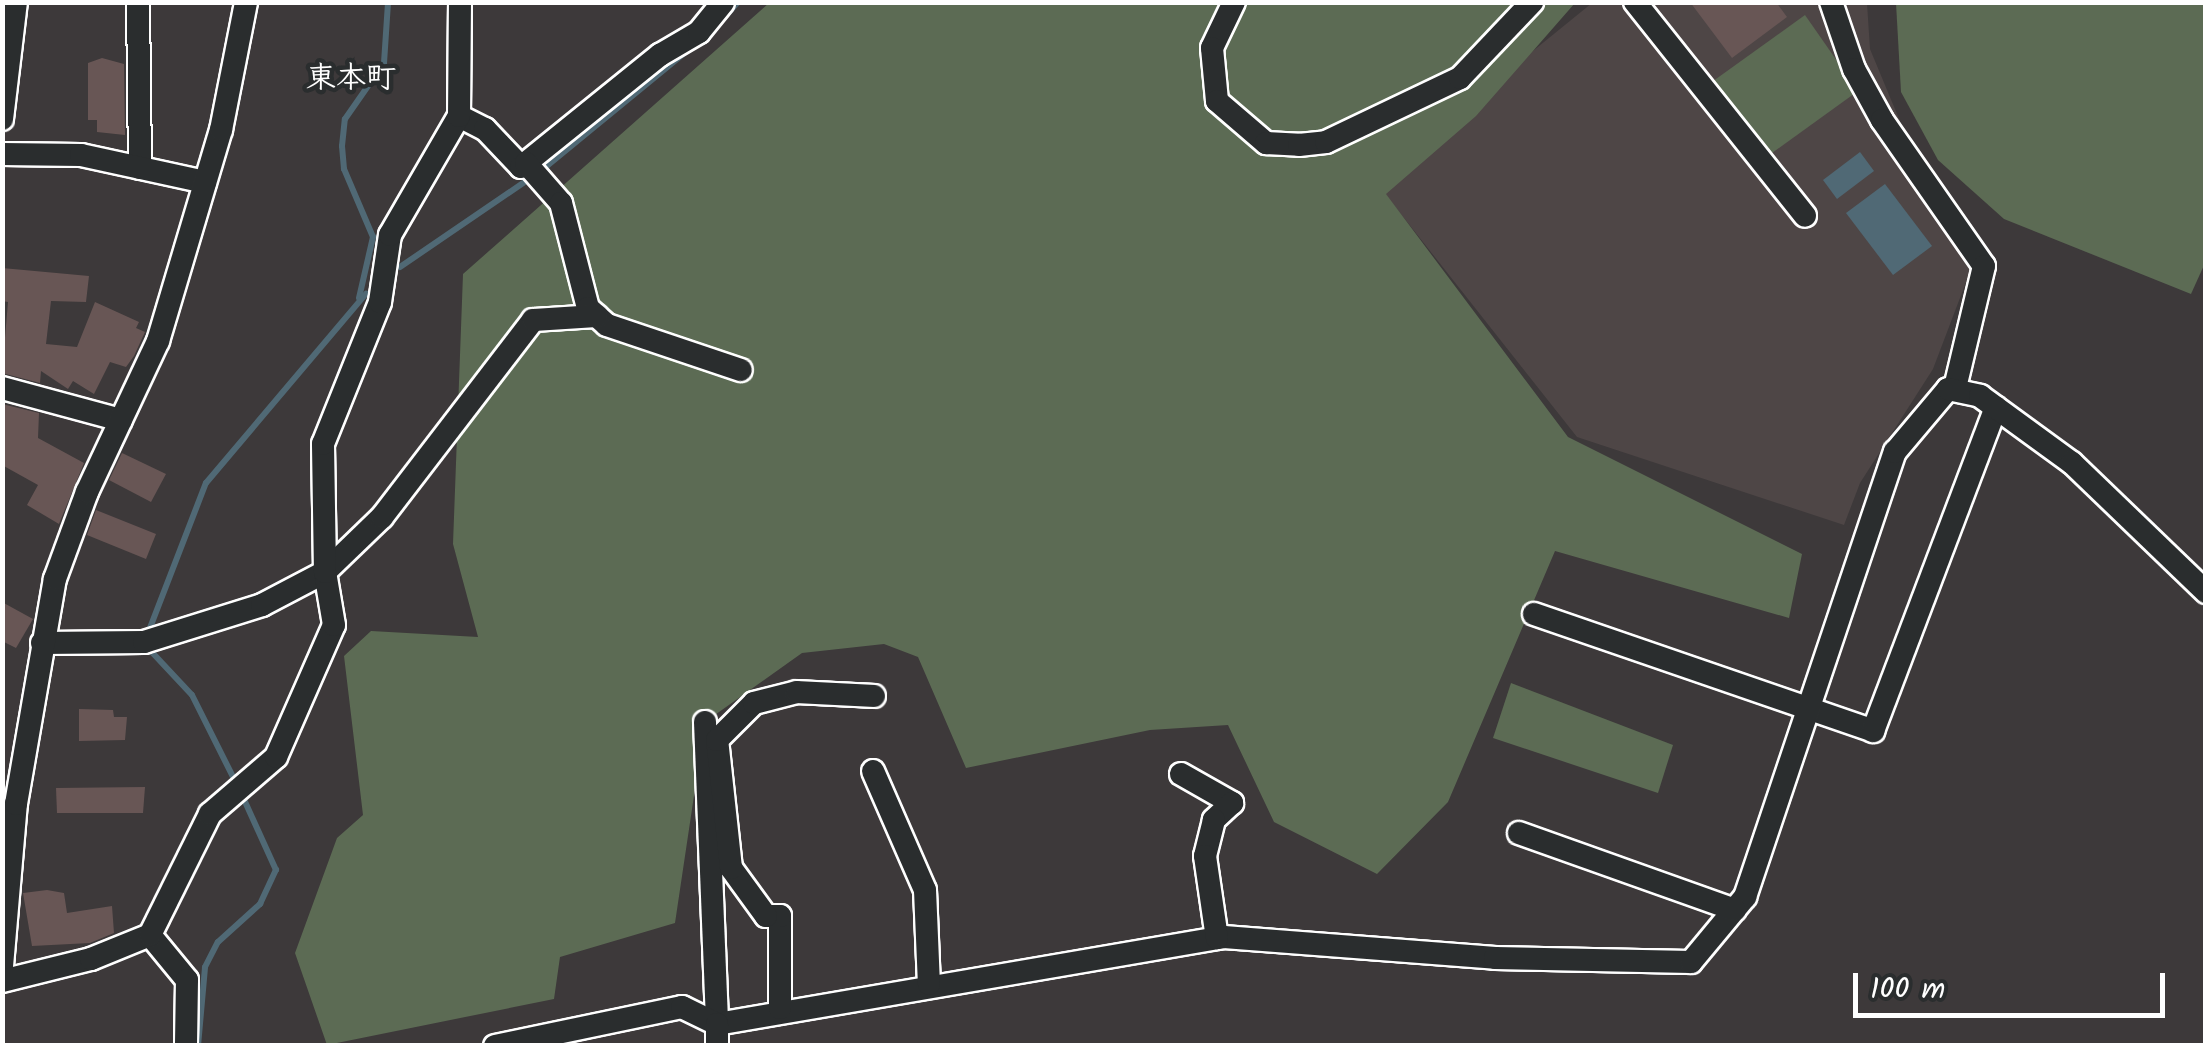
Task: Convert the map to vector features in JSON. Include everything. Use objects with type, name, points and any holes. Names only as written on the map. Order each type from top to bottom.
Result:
[{"type":"street","points":[[2,119],[16,2]]},
{"type":"street","points":[[138,2],[140,168]]},
{"type":"street","points":[[2,966],[9,802],[56,579],[120,420],[158,341],[204,182],[246,2]]},
{"type":"street","points":[[2,981],[91,959],[150,935],[210,814],[276,757],[334,625],[325,572],[323,444],[380,302],[390,235],[459,116],[460,2]]},
{"type":"street","points":[[534,172],[660,55],[699,32],[724,2]]},
{"type":"street","points":[[1234,2],[1212,48],[1217,100],[1266,144],[1299,145],[1326,142],[1460,78],[1532,2]]},
{"type":"street","points":[[1635,2],[1806,216]]},
{"type":"street","points":[[717,1035],[780,1008],[1217,938],[1494,958],[1691,962],[1745,897],[1804,711],[1894,452],[1930,406],[1955,388],[1984,266],[1882,120],[1854,69],[1831,2]]},
{"type":"street","points":[[459,116],[485,129],[521,167],[534,172],[561,203],[588,308],[597,316],[742,370]]},
{"type":"street","points":[[2,154],[81,155],[204,182]]},
{"type":"street","points":[[42,644],[144,642],[262,605],[325,572],[382,517],[533,320],[597,316]]},
{"type":"street","points":[[2,388],[120,420]]},
{"type":"street","points":[[1955,388],[1996,408],[2072,463],[2206,592]]},
{"type":"street","points":[[1534,614],[1804,711],[1873,731],[1996,408]]},
{"type":"street","points":[[780,1008],[780,916],[766,916],[731,868],[717,740],[754,704],[782,696],[874,696]]},
{"type":"street","points":[[706,722],[717,1035]]},
{"type":"street","points":[[872,771],[925,890],[928,984]]},
{"type":"street","points":[[1181,774],[1232,803],[1214,820],[1205,856],[1217,938]]},
{"type":"street","points":[[1519,833],[1735,910]]},
{"type":"street","points":[[150,935],[188,980],[186,1046]]},
{"type":"street","points":[[495,1046],[682,1007],[717,1035]]},
{"type":"shaded area","points":[[1592,3],[1867,3],[1870,49],[1902,126],[1982,240],[1933,369],[1860,483],[1844,525],[1577,437],[1374,180]]},
{"type":"green space","points":[[769,3],[1575,3],[1476,116],[1386,194],[1568,437],[1802,554],[1789,618],[1555,551],[1448,802],[1377,874],[1274,822],[1228,725],[1150,730],[966,768],[918,657],[884,644],[802,653],[705,722],[675,923],[560,957],[554,999],[327,1045],[295,953],[337,838],[363,815],[344,656],[371,631],[478,637],[453,544],[463,274]]},
{"type":"green space","points":[[1896,3],[2205,3],[2205,263],[2191,294],[2004,219],[1938,160],[1901,92]]},
{"type":"green space","points":[[1805,15],[1858,91],[1765,158],[1709,84]]},
{"type":"green space","points":[[1511,683],[1673,745],[1658,793],[1493,738]]},
{"type":"water","points":[[1860,152],[1874,171],[1837,199],[1823,180]]},
{"type":"water","points":[[1885,184],[1932,246],[1893,275],[1846,213]]},
{"type":"building","points":[[1690,2],[1776,2],[1787,17],[1732,58]]},
{"type":"building","points":[[102,58],[124,64],[125,135],[97,132],[97,120],[88,120],[88,63]]},
{"type":"building","points":[[2,268],[89,276],[86,302],[51,301],[46,344],[77,347],[95,302],[139,322],[136,328],[145,332],[126,367],[110,362],[94,394],[73,381],[68,389],[41,371],[40,383],[2,373],[8,302],[2,301]]},
{"type":"building","points":[[2,404],[39,413],[38,438],[84,463],[59,524],[27,505],[38,485],[2,465]]},
{"type":"building","points":[[122,453],[166,474],[151,502],[109,480]]},
{"type":"building","points":[[96,510],[156,534],[146,559],[87,535]]},
{"type":"building","points":[[2,602],[33,619],[16,648],[2,641]]},
{"type":"building","points":[[79,709],[113,710],[114,717],[127,717],[125,740],[79,741]]},
{"type":"building","points":[[145,787],[143,813],[57,813],[56,788]]},
{"type":"building","points":[[23,893],[64,893],[67,913],[112,906],[114,933],[90,943],[32,946]]},
{"type":"waterway","points":[[359,298],[373,237],[344,169],[342,146],[345,119],[384,63],[388,2]]},
{"type":"waterway","points":[[712,31],[738,2]]},
{"type":"waterway","points":[[542,170],[687,51]]},
{"type":"waterway","points":[[400,267],[532,177]]},
{"type":"waterway","points":[[148,633],[206,483],[366,294]]},
{"type":"waterway","points":[[148,648],[192,695],[236,783]]},
{"type":"waterway","points":[[198,1046],[205,967],[218,942],[260,904],[276,870],[242,795]]},
{"type":"district","name":"東本町","points":[[351,79]]}]
